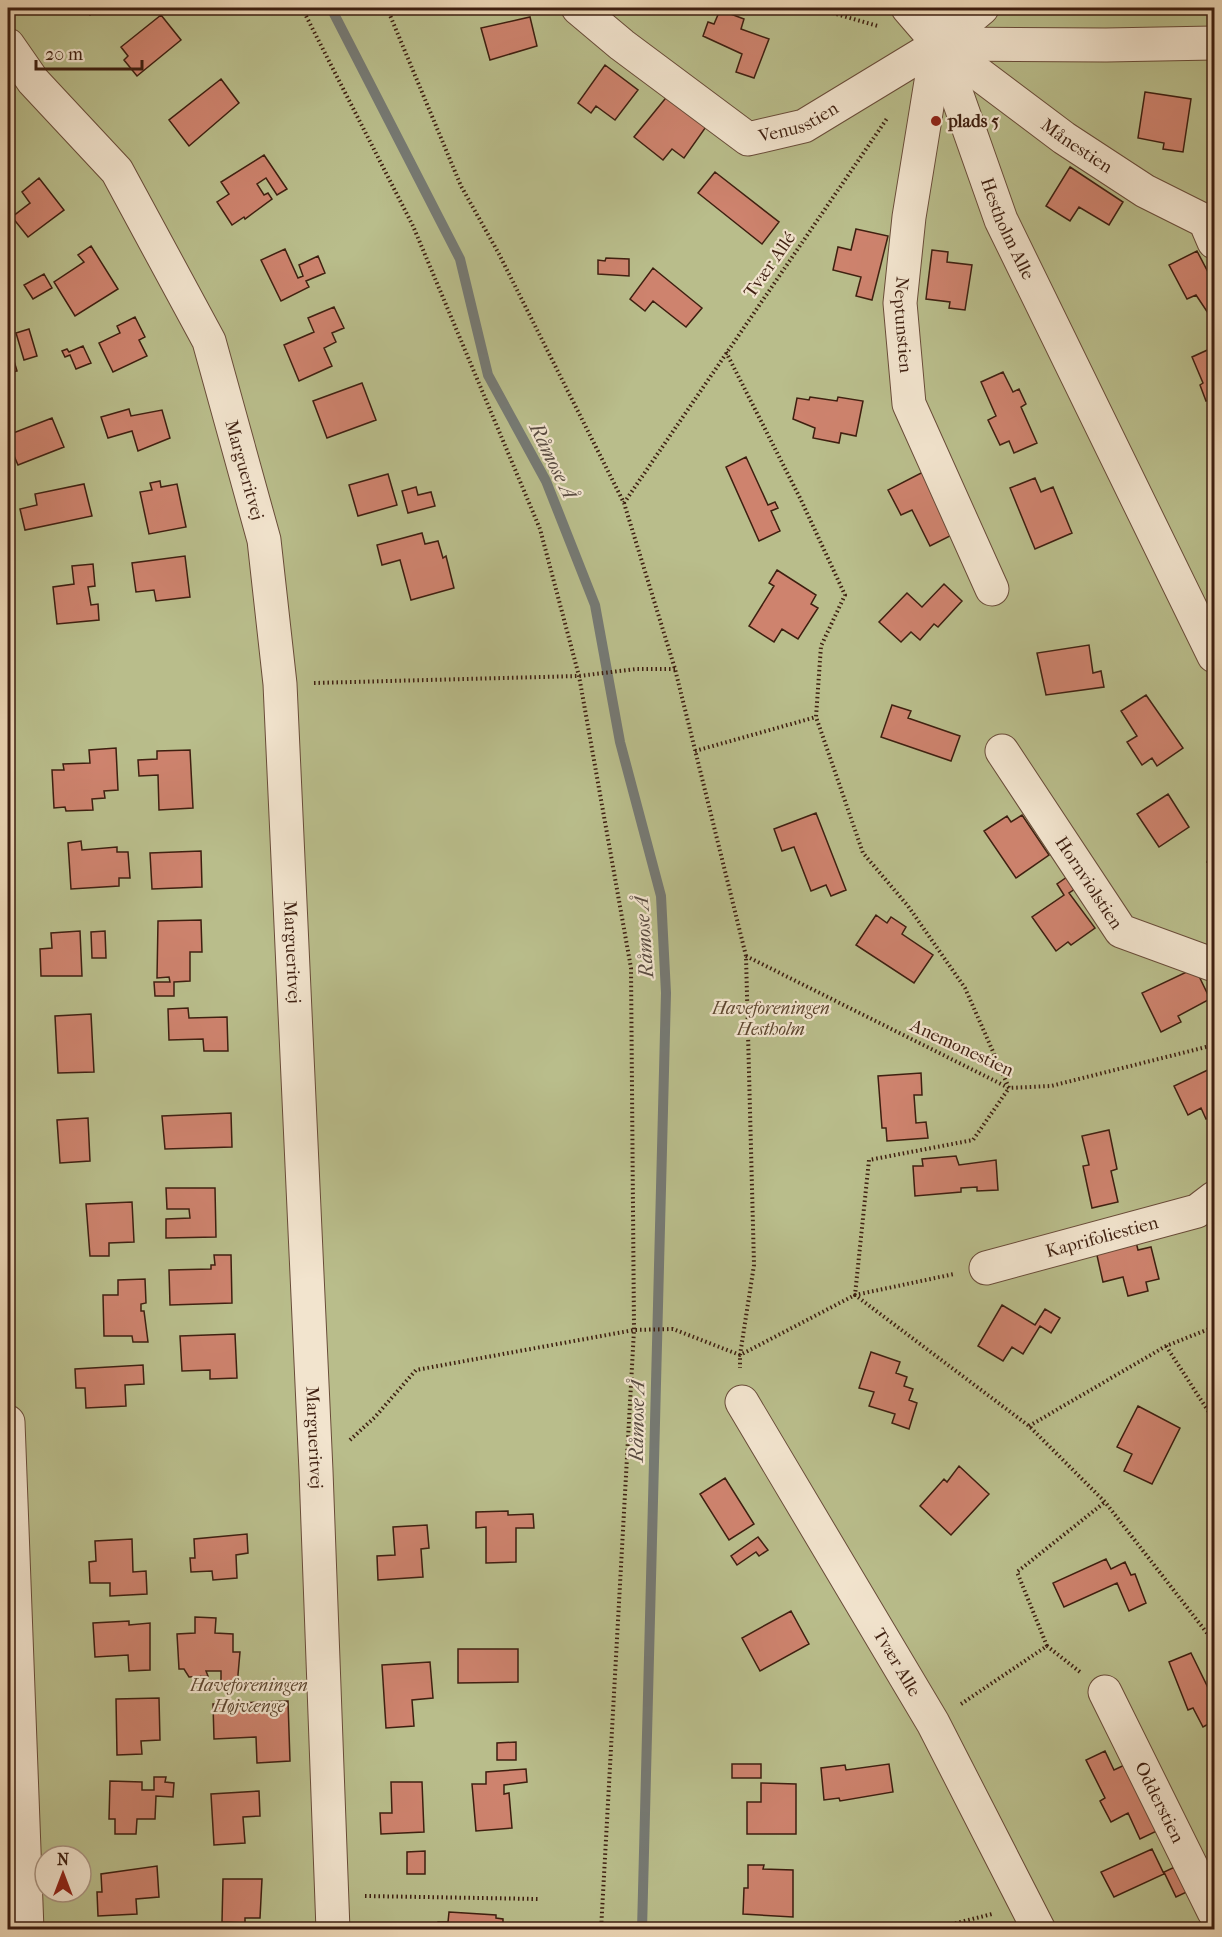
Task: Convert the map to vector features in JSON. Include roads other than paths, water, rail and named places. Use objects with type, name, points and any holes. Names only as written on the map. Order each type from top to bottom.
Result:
[{"type":"lane","name":"Venusstien","points":[[578,8],[622,45],[748,139],[804,126],[939,44]]},
{"type":"lane","points":[[908,8],[939,44],[1215,43]]},
{"type":"lane","name":"Neptunstien","points":[[943,8],[939,44],[909,217],[900,303],[909,404],[992,589]]},
{"type":"lane","points":[[939,44],[982,8]]},
{"type":"lane","name":"Månestien","points":[[939,44],[1064,138],[1144,192],[1205,221],[1215,242]]},
{"type":"lane","name":"Hestholm Alle","points":[[939,44],[1001,219],[1215,656]]},
{"type":"lane","name":"Margueritvej","points":[[8,45],[33,81],[117,171],[209,340],[264,540],[280,684],[316,1470],[333,1929]]},
{"type":"lane","name":"Hornviolstien","points":[[1002,751],[1121,931],[1215,965]]},
{"type":"lane","name":"Kaprifoliestien","points":[[986,1268],[1197,1211],[1215,1198]]},
{"type":"lane","name":"Tvær Alle","points":[[742,1402],[933,1723],[1033,1918]]},
{"type":"lane","points":[[8,1422],[27,1929]]},
{"type":"lane","name":"Odderstien","points":[[1106,1692],[1215,1911]]},
{"type":"waterway","name":"Råmose Å","points":[[331,8],[460,259],[488,375],[546,481],[595,605],[620,742],[661,896],[666,993],[642,1930]]},
{"type":"place","name":"plads 5","points":[[936,121]]},
{"type":"park label","name":"Haveforeningen Hestholm","points":[[771,1018]]},
{"type":"park label","name":"Haveforeningen Højvænge","points":[[249,1695]]}]
